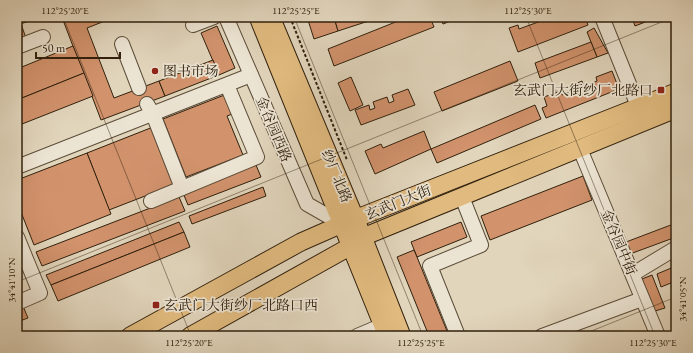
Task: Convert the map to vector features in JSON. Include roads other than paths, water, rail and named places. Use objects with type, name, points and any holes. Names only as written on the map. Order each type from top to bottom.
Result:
[{"type":"main road","name":"纱厂北路","points":[[258,17],[357,241],[402,336]]},
{"type":"main road","name":"纱厂北路","points":[[271,17],[348,221]]},
{"type":"main road","name":"玄武门大街","points":[[130,336],[301,242],[348,221],[676,92]]},
{"type":"main road","name":"玄武门大街","points":[[190,336],[357,241],[676,109]]},
{"type":"main road","name":"纱厂北路","points":[[357,241],[385,331]]},
{"type":"street","points":[[193,25],[214,17]]},
{"type":"street","name":"金谷园西路","points":[[226,17],[307,204],[348,221]]},
{"type":"street","points":[[602,17],[645,122]]},
{"type":"street","points":[[17,47],[43,37]]},
{"type":"street","points":[[122,44],[139,88]]},
{"type":"street","points":[[17,167],[150,109],[227,85],[251,75]]},
{"type":"street","points":[[151,201],[257,157],[227,85]]},
{"type":"street","points":[[150,109],[182,188]]},
{"type":"street","name":"金谷园中街","points":[[580,149],[658,336]]},
{"type":"street","points":[[458,336],[430,266],[481,245],[462,197]]},
{"type":"street","points":[[17,237],[40,293],[17,303]]},
{"type":"street","points":[[633,274],[676,248]]},
{"type":"street","points":[[542,336],[642,298]]},
{"type":"street","points":[[357,336],[385,331]]},
{"type":"place","name":"图书市场","points":[[155,71]]},
{"type":"place","name":"玄武门大街纱厂北路口","points":[[661,90]]},
{"type":"place","name":"玄武门大街纱厂北路口西","points":[[156,305]]}]
